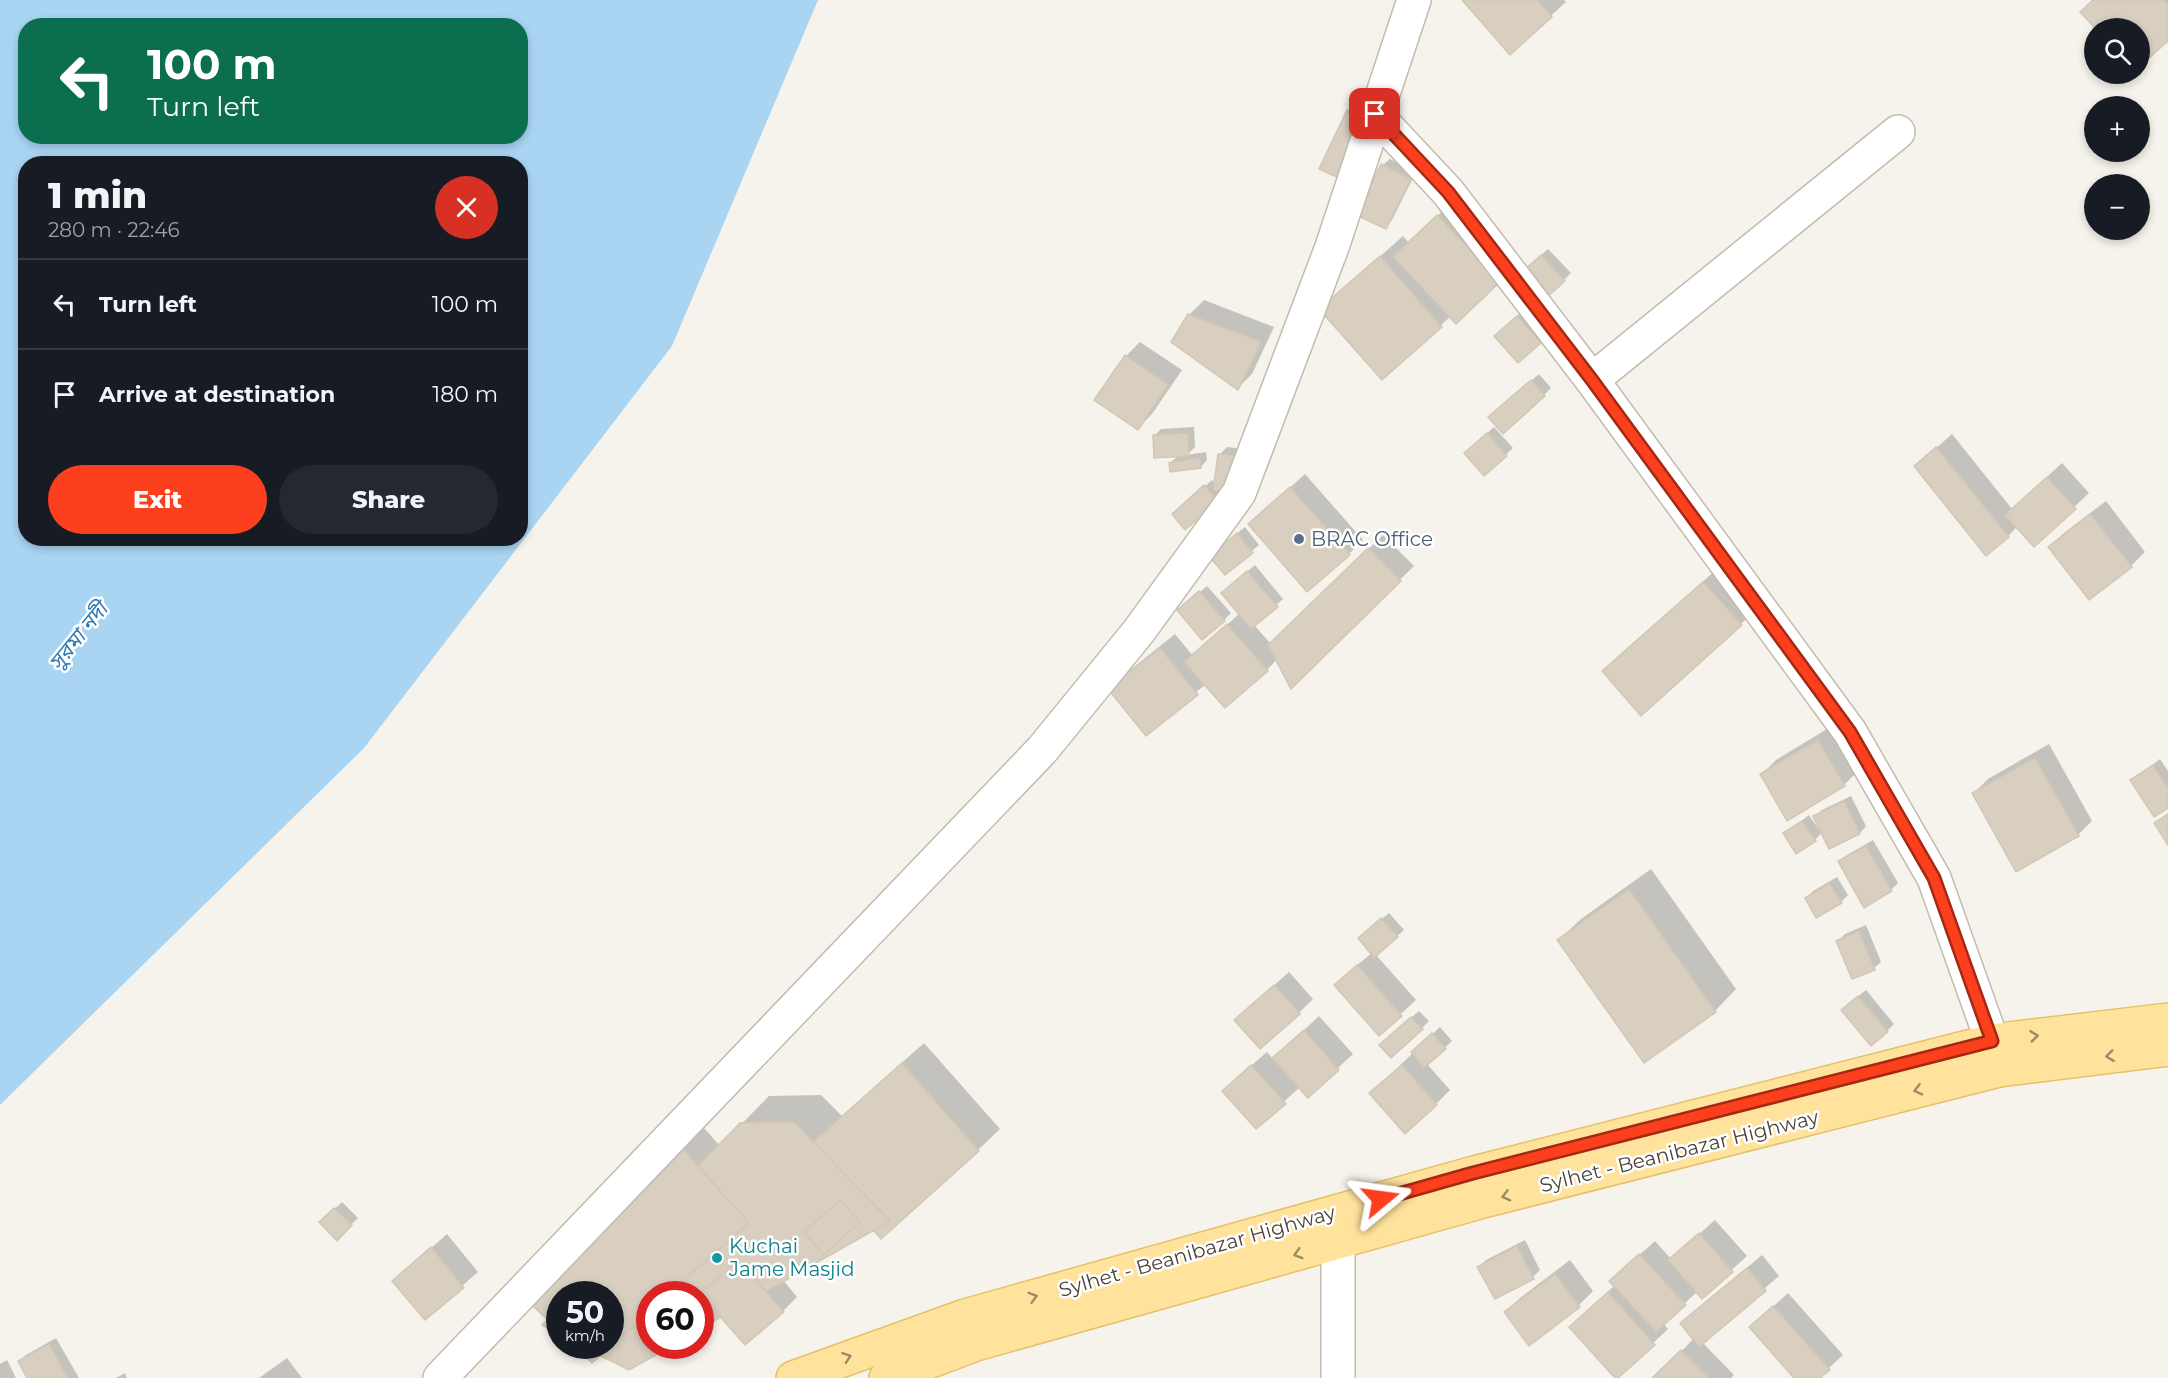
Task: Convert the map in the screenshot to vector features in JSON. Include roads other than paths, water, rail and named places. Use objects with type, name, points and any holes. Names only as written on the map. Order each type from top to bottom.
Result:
[{"type":"main road","name":"Sylhet - Beanibazar Highway","points":[[793,1378],[840,1359],[988,1310],[1473,1173],[1992,1041],[2168,1020]]},
{"type":"main road","name":"Sylhet - Beanibazar Highway","points":[[886,1378],[976,1344],[1483,1202],[1999,1070],[2168,1049]]},
{"type":"street","points":[[440,1378],[1042,750],[1139,631],[1239,493],[1332,247],[1414,0]]},
{"type":"street","points":[[1375,114],[1448,192],[1592,380],[1850,732],[1934,878],[1992,1041]]},
{"type":"street","points":[[1592,380],[1898,132]]},
{"type":"street","points":[[1338,1242],[1338,1378]]},
{"type":"water","name":"সুরমা নদী","points":[[0,0],[818,0],[672,346],[528,534],[528,156],[18,156],[18,546],[519,546],[364,748],[0,1105]]},
{"type":"place","name":"BRAC Office","points":[[1299,539]]},
{"type":"place","name":"Kuchai Jame Masjid","points":[[717,1258]]}]
